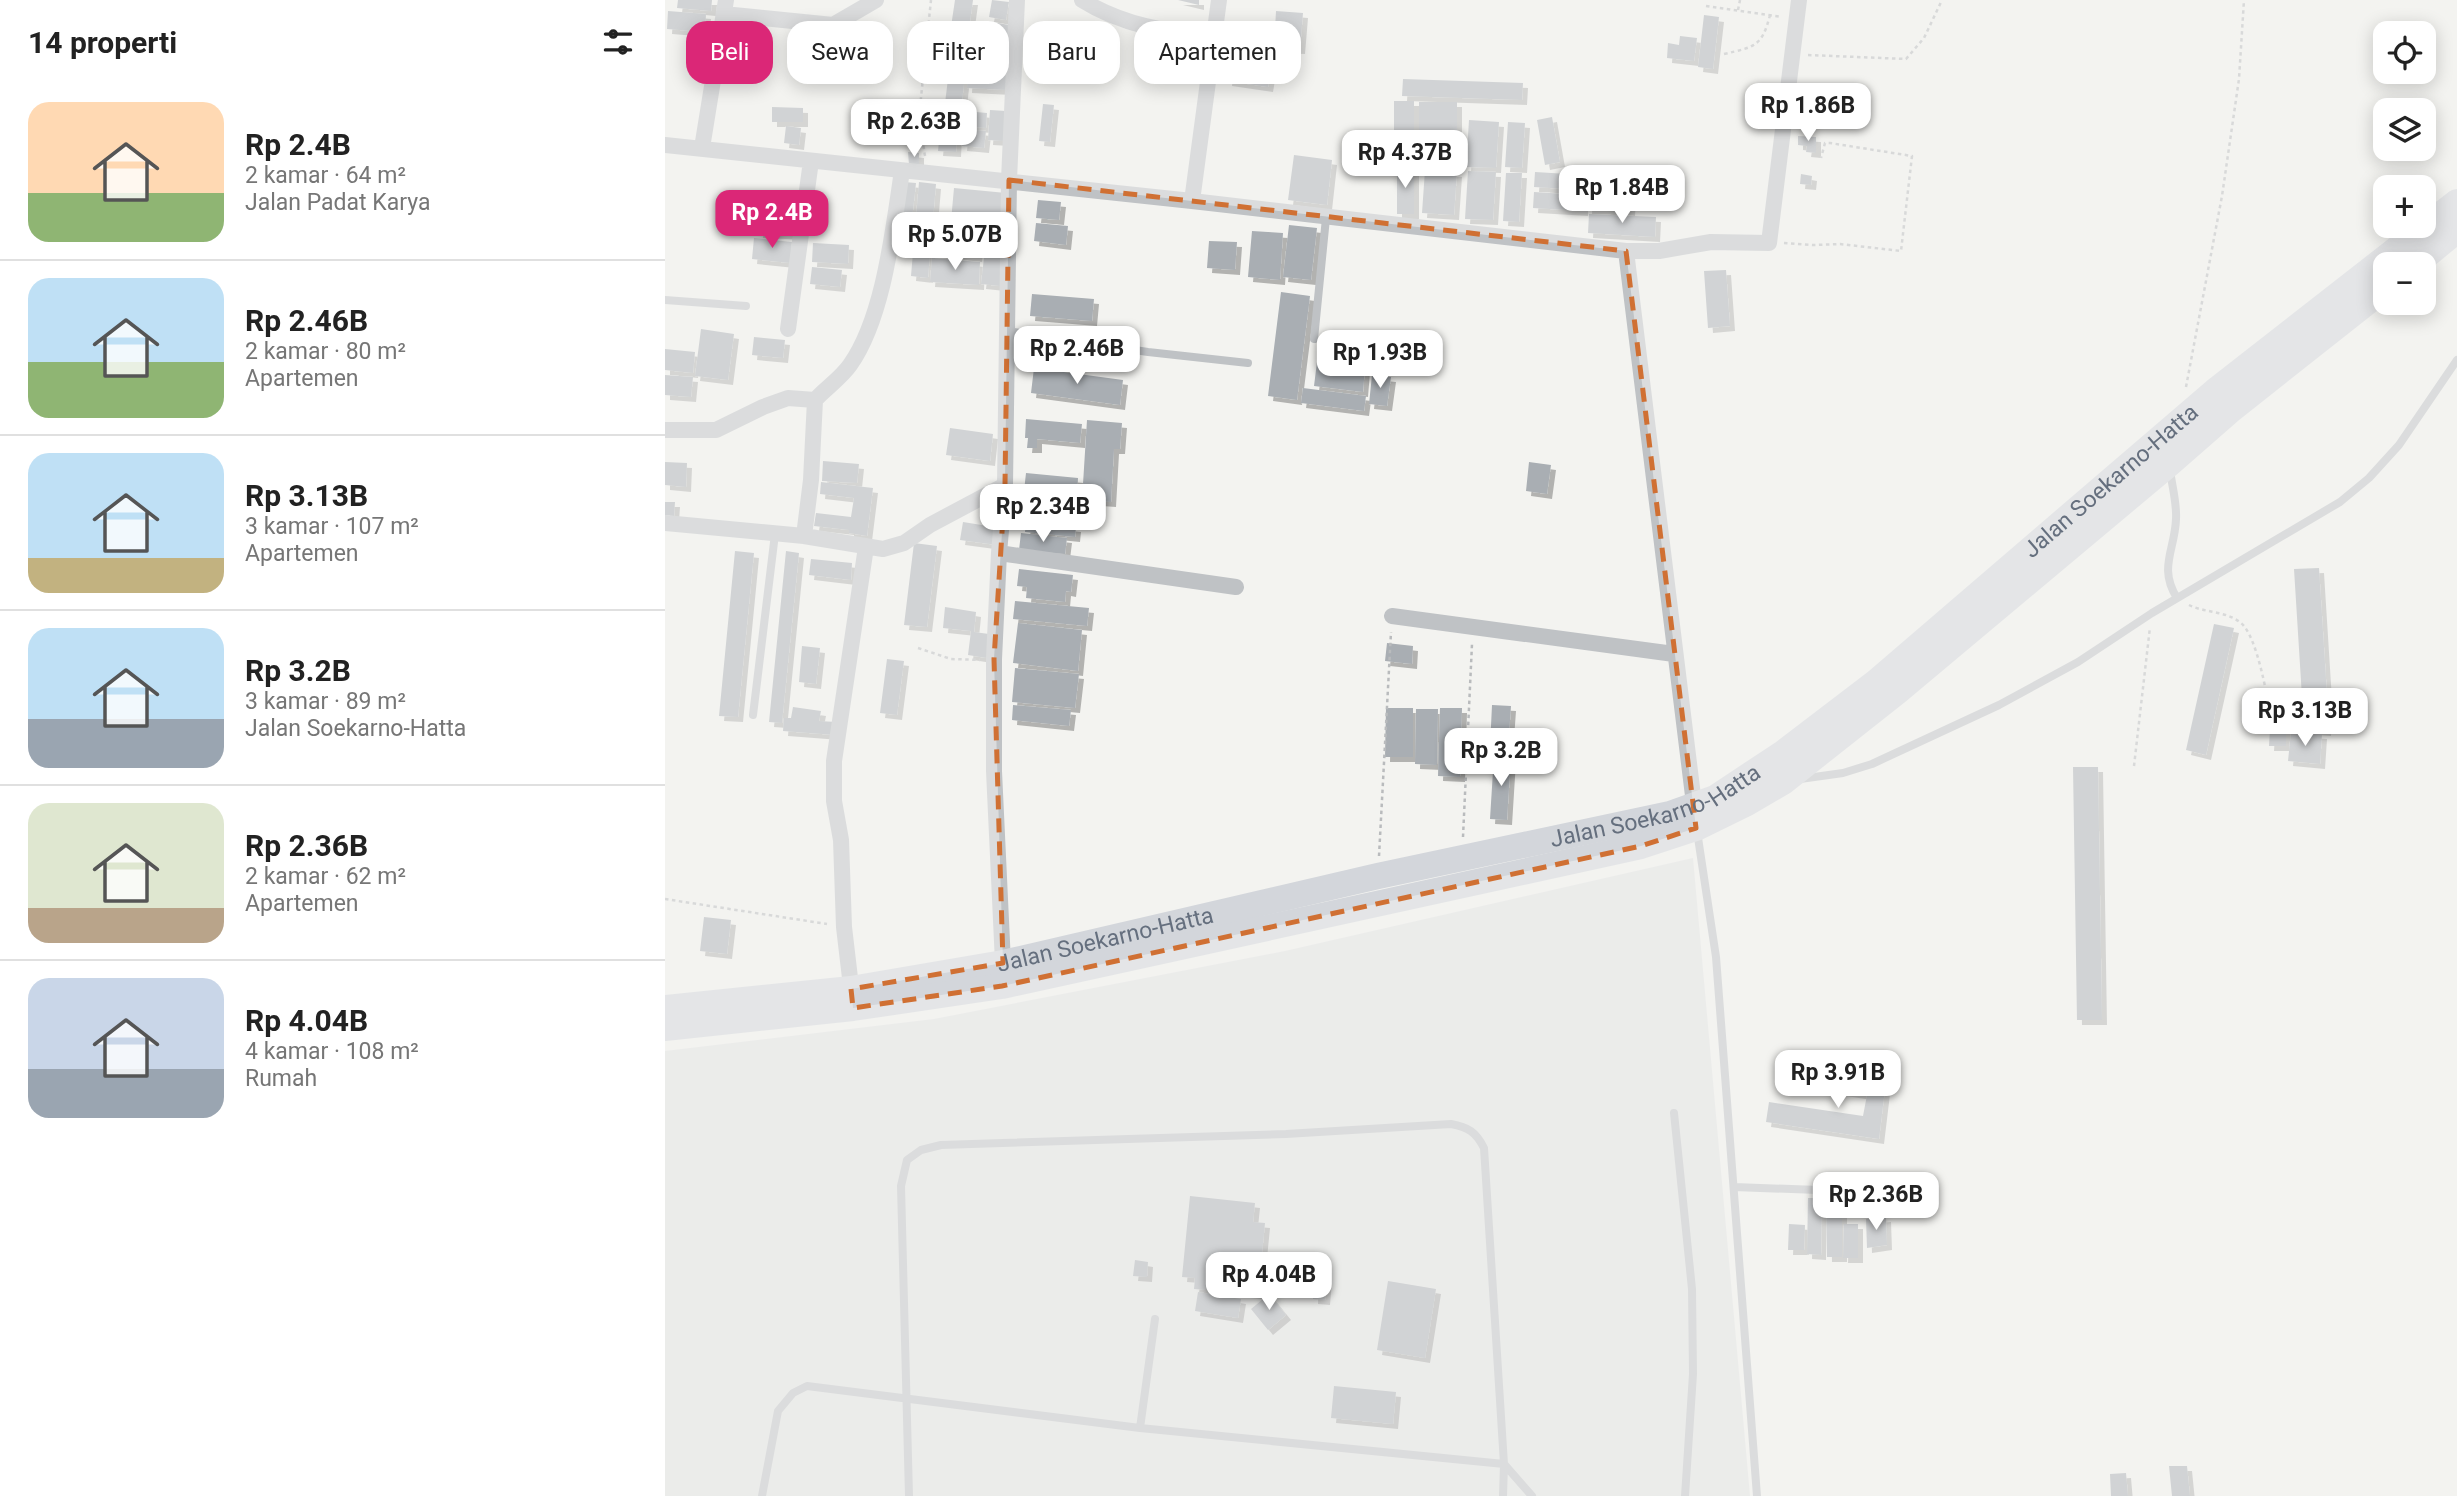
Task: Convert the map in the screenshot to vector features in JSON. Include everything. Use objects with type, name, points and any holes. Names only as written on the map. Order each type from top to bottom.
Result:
[{"type":"main road","name":"Jalan Soekarno-Hatta","points":[[665,1008],[852,999],[1002,986],[1628,849],[1695,818],[1748,803],[1783,782],[1898,691],[2153,467],[2179,425],[2215,391],[2457,202]]},
{"type":"main road","points":[[2431,252],[2457,231]]},
{"type":"main road","name":"Jalan Soekarno-Hatta","points":[[1695,818],[1714,798],[1783,752],[1876,682],[2373,297]]},
{"type":"main road","name":"Jalan Soekarno-Hatta","points":[[665,1028],[852,999],[1378,876],[1670,814],[1695,818]]},
{"type":"street","points":[[702,148],[725,7],[833,25],[876,0]]},
{"type":"street","points":[[1003,963],[994,771],[994,659],[1005,485],[1009,180],[1017,0]]},
{"type":"street","points":[[1082,0],[1094,8],[1134,22]]},
{"type":"street","points":[[1216,21],[1219,0]]},
{"type":"street","points":[[665,145],[1009,180],[1626,251],[1659,251],[1710,242],[1767,244],[1770,242],[1799,0]]},
{"type":"street","points":[[1192,201],[1208,84]]},
{"type":"street","points":[[788,329],[811,161]]},
{"type":"street","points":[[804,536],[811,480],[815,400],[849,367],[871,324],[889,254],[902,171]]},
{"type":"street","points":[[1626,251],[1695,818]]},
{"type":"street","points":[[665,430],[716,430],[788,398],[815,400]]},
{"type":"street","points":[[665,523],[804,536],[883,549],[904,543],[930,525],[1005,485]]},
{"type":"street","points":[[852,999],[844,927],[841,841],[834,801],[834,761],[866,547]]},
{"type":"street","points":[[999,553],[1236,587]]},
{"type":"street","points":[[1392,616],[1674,654]]},
{"type":"lane","points":[[1314,339],[1326,218]]},
{"type":"lane","points":[[665,300],[746,306]]},
{"type":"lane","points":[[1007,331],[1148,352],[1248,363]]},
{"type":"lane","points":[[1783,782],[1843,773],[1899,753],[1999,705],[2078,662],[2152,613],[2340,502],[2369,478],[2399,445],[2457,360]]},
{"type":"lane","points":[[2153,467],[2176,524],[2167,562],[2169,582],[2177,598]]},
{"type":"lane","points":[[753,715],[775,534]]},
{"type":"lane","points":[[1695,818],[1716,957],[1757,1496]]},
{"type":"lane","points":[[1674,1113],[1692,1289],[1693,1374],[1685,1496]]},
{"type":"lane","points":[[909,1496],[901,1186],[907,1160],[921,1150],[941,1145],[1286,1134],[1451,1124],[1465,1127],[1477,1135],[1484,1148],[1504,1464],[1503,1496]]},
{"type":"lane","points":[[1734,1187],[1845,1191]]},
{"type":"lane","points":[[1140,1428],[1155,1319]]},
{"type":"lane","points":[[762,1496],[778,1411],[793,1393],[807,1386],[1140,1428],[1504,1464],[1532,1496]]},
{"type":"path","points":[[931,0],[919,117],[926,161],[936,173]]},
{"type":"path","points":[[1738,10],[1740,0]]},
{"type":"path","points":[[1792,55],[1906,59],[1924,38],[1942,0]]},
{"type":"path","points":[[2179,425],[2222,196],[2239,79],[2244,0]]},
{"type":"path","points":[[1706,6],[1795,20]]},
{"type":"path","points":[[1724,54],[1752,48],[1766,33],[1770,15]]},
{"type":"path","points":[[1770,242],[1840,244],[1901,251],[1912,156],[1830,143],[1825,144],[1821,158]]},
{"type":"path","points":[[2177,598],[2194,607],[2224,615],[2243,624],[2258,656],[2271,717]]},
{"type":"path","points":[[2134,766],[2152,613]]},
{"type":"path","points":[[1378,876],[1392,616]]},
{"type":"path","points":[[1462,858],[1473,628]]},
{"type":"path","points":[[918,648],[951,659],[994,659]]},
{"type":"path","points":[[665,899],[844,927]]},
{"type":"highlighted area","points":[[1009,180],[1626,251],[1696,828],[1641,846],[1002,986],[853,1008],[851,989],[1003,963],[994,659],[1005,485]]},
{"type":"shaded area","points":[[1693,858],[1750,1496],[665,1496],[665,1051],[934,1019],[1285,951]]},
{"type":"building","points":[[678,0],[712,0],[711,11],[677,8]]},
{"type":"building","points":[[955,0],[973,0],[970,21],[952,21]]},
{"type":"building","points":[[992,0],[1009,2],[1006,20],[989,17]]},
{"type":"building","points":[[1178,0],[1199,0],[1199,5]]},
{"type":"building","points":[[668,11],[706,14],[706,21],[686,21],[686,30],[667,29]]},
{"type":"building","points":[[1276,11],[1303,13],[1301,37],[1301,21],[1275,21]]},
{"type":"building","points":[[1704,15],[1719,17],[1713,69],[1698,67]]},
{"type":"building","points":[[1680,36],[1697,38],[1694,61],[1667,58],[1668,43],[1679,45]]},
{"type":"building","points":[[1403,79],[1523,83],[1522,100],[1402,96]]},
{"type":"building","points":[[947,84],[964,84],[959,128],[942,127]]},
{"type":"building","points":[[967,84],[1007,84],[1007,90],[967,88]]},
{"type":"building","points":[[1248,84],[1268,84],[1268,87]]},
{"type":"building","points":[[1394,101],[1414,101],[1414,162],[1394,162]]},
{"type":"building","points":[[1419,102],[1457,102],[1457,164],[1419,164]]},
{"type":"building","points":[[1043,104],[1054,105],[1050,142],[1039,141]]},
{"type":"building","points":[[772,107],[803,108],[803,122],[772,122]]},
{"type":"building","points":[[990,110],[1006,111],[1004,141],[988,140]]},
{"type":"building","points":[[965,111],[987,113],[986,128],[964,126]]},
{"type":"building","points":[[1552,117],[1560,162],[1545,165],[1537,120]]},
{"type":"building","points":[[1469,120],[1499,122],[1496,168],[1466,167]]},
{"type":"building","points":[[1508,122],[1525,123],[1522,168],[1505,167]]},
{"type":"building","points":[[786,126],[801,128],[799,145],[784,143]]},
{"type":"building","points":[[964,129],[986,131],[984,148],[962,146]]},
{"type":"building","points":[[940,131],[957,132],[956,152],[938,151]]},
{"type":"building","points":[[1798,136],[1816,137],[1816,153],[1806,152],[1807,146],[1798,145]]},
{"type":"building","points":[[908,152],[919,153],[919,165],[909,165]]},
{"type":"building","points":[[1294,155],[1332,160],[1327,205],[1288,200]]},
{"type":"building","points":[[1397,167],[1414,167],[1414,214],[1397,214]]},
{"type":"building","points":[[1425,170],[1457,172],[1454,215],[1422,213]]},
{"type":"building","points":[[1468,171],[1496,172],[1493,220],[1465,219]]},
{"type":"building","points":[[1535,172],[1601,176],[1600,191],[1534,187]]},
{"type":"building","points":[[1506,173],[1522,173],[1519,222],[1503,221]]},
{"type":"building","points":[[1801,174],[1812,176],[1811,185],[1800,184]]},
{"type":"building","points":[[904,182],[916,183],[912,219],[901,218]]},
{"type":"building","points":[[919,182],[936,184],[928,278],[911,276]]},
{"type":"building","points":[[954,188],[1006,193],[1002,237],[950,232]]},
{"type":"building","points":[[1534,192],[1583,195],[1583,211],[1533,208]]},
{"type":"building","points":[[1588,193],[1631,195],[1630,211],[1587,209]]},
{"type":"building","points":[[1038,200],[1061,202],[1059,220],[1036,218]]},
{"type":"building","points":[[1589,214],[1656,217],[1655,237],[1588,233]]},
{"type":"building","points":[[759,216],[802,218],[801,235],[758,233]]},
{"type":"building","points":[[1036,223],[1068,226],[1066,245],[1034,241]]},
{"type":"building","points":[[1289,225],[1317,228],[1311,280],[1283,277]]},
{"type":"building","points":[[1252,231],[1283,233],[1280,280],[1248,277]]},
{"type":"building","points":[[934,233],[979,238],[977,257],[932,252]]},
{"type":"building","points":[[754,238],[792,242],[790,263],[752,259]]},
{"type":"building","points":[[986,240],[1005,242],[1000,286],[981,284]]},
{"type":"building","points":[[1209,241],[1237,242],[1235,270],[1207,268]]},
{"type":"building","points":[[813,243],[849,245],[848,264],[812,262]]},
{"type":"building","points":[[932,258],[980,262],[979,285],[930,282]]},
{"type":"building","points":[[812,267],[842,270],[840,287],[810,284]]},
{"type":"building","points":[[1726,270],[1730,326],[1708,328],[1704,271]]},
{"type":"building","points":[[1281,292],[1310,296],[1297,400],[1268,396]]},
{"type":"building","points":[[1032,294],[1094,299],[1092,321],[1030,316]]},
{"type":"building","points":[[701,329],[734,334],[728,380],[695,376]]},
{"type":"building","points":[[754,337],[785,340],[783,358],[752,355]]},
{"type":"building","points":[[1323,345],[1371,351],[1369,363],[1321,357]]},
{"type":"building","points":[[665,349],[695,352],[693,373],[665,370]]},
{"type":"building","points":[[1317,362],[1365,367],[1363,392],[1314,386]]},
{"type":"building","points":[[1034,368],[1123,380],[1120,405],[1031,393]]},
{"type":"building","points":[[665,375],[693,377],[691,397],[665,395]]},
{"type":"building","points":[[1372,375],[1391,377],[1387,406],[1369,404]]},
{"type":"building","points":[[1303,388],[1366,396],[1364,411],[1301,403]]},
{"type":"building","points":[[1026,419],[1082,424],[1080,443],[1037,439],[1037,448],[1027,448]]},
{"type":"building","points":[[1087,420],[1122,423],[1120,449],[1114,449],[1111,502],[1082,500]]},
{"type":"building","points":[[950,428],[993,434],[990,461],[946,455]]},
{"type":"building","points":[[823,461],[859,464],[857,483],[822,481]]},
{"type":"building","points":[[665,462],[687,463],[686,487],[665,485]]},
{"type":"building","points":[[1529,462],[1551,465],[1547,494],[1526,491]]},
{"type":"building","points":[[1026,473],[1078,478],[1077,496],[1024,491]]},
{"type":"building","points":[[821,482],[873,488],[867,536],[849,533],[849,530],[814,526],[816,513],[851,517],[854,498],[820,494]]},
{"type":"building","points":[[1024,493],[1050,495],[1048,520],[1022,518]]},
{"type":"building","points":[[665,502],[675,502],[674,516],[665,515]]},
{"type":"building","points":[[963,522],[1000,528],[997,545],[960,540]]},
{"type":"building","points":[[1026,522],[1076,527],[1075,537],[1025,532]]},
{"type":"building","points":[[1021,533],[1067,538],[1065,554],[1019,550]]},
{"type":"building","points":[[914,543],[937,546],[927,627],[904,625]]},
{"type":"building","points":[[735,551],[754,553],[738,717],[719,716]]},
{"type":"building","points":[[786,551],[799,553],[782,723],[769,722]]},
{"type":"building","points":[[811,559],[852,563],[851,580],[809,575]]},
{"type":"building","points":[[2319,568],[2327,695],[2302,697],[2294,569]]},
{"type":"building","points":[[1019,569],[1073,575],[1071,592],[1066,591],[1065,602],[1026,598],[1027,587],[1017,586]]},
{"type":"building","points":[[1015,601],[1089,608],[1087,626],[1013,619]]},
{"type":"building","points":[[945,607],[976,612],[974,632],[989,634],[987,658],[968,655],[971,631],[943,628]]},
{"type":"building","points":[[1018,623],[1082,630],[1078,671],[1013,663]]},
{"type":"building","points":[[2214,624],[2234,628],[2206,755],[2186,750]]},
{"type":"building","points":[[1387,643],[1413,646],[1412,664],[1385,661]]},
{"type":"building","points":[[802,646],[820,648],[816,684],[799,682]]},
{"type":"building","points":[[887,659],[904,661],[897,715],[880,713]]},
{"type":"building","points":[[1015,668],[1079,674],[1075,708],[1012,702]]},
{"type":"building","points":[[1013,705],[1071,710],[1069,726],[1012,720]]},
{"type":"building","points":[[1492,705],[1511,706],[1508,748],[1490,747]]},
{"type":"building","points":[[793,707],[821,711],[819,721],[836,722],[835,735],[783,731],[784,718],[791,718]]},
{"type":"building","points":[[1386,708],[1413,708],[1413,757],[1385,757]]},
{"type":"building","points":[[1440,708],[1462,708],[1460,777],[1438,776]]},
{"type":"building","points":[[1416,709],[1438,709],[1437,765],[1415,764]]},
{"type":"building","points":[[2291,710],[2327,712],[2326,731],[2290,728]]},
{"type":"building","points":[[2270,729],[2286,729],[2286,746],[2269,746]]},
{"type":"building","points":[[2291,732],[2322,734],[2320,764],[2288,761]]},
{"type":"building","points":[[1494,755],[1511,756],[1507,820],[1490,819]]},
{"type":"building","points":[[2073,767],[2098,767],[2102,1020],[2077,1020]]},
{"type":"building","points":[[704,917],[731,920],[727,954],[700,951]]},
{"type":"building","points":[[1831,1073],[1886,1081],[1879,1139],[1766,1122],[1769,1102],[1863,1116],[1867,1095],[1828,1089]]},
{"type":"building","points":[[1190,1196],[1255,1203],[1253,1222],[1265,1223],[1258,1294],[1194,1289],[1195,1278],[1182,1277]]},
{"type":"building","points":[[1808,1198],[1822,1198],[1821,1255],[1807,1254]]},
{"type":"building","points":[[1826,1198],[1842,1198],[1842,1257],[1827,1257]]},
{"type":"building","points":[[1886,1217],[1887,1245],[1867,1248],[1866,1219]]},
{"type":"building","points":[[1789,1224],[1805,1225],[1804,1250],[1788,1250]]},
{"type":"building","points":[[1844,1224],[1858,1224],[1858,1258],[1843,1258]]},
{"type":"building","points":[[1135,1260],[1148,1262],[1147,1277],[1133,1276]]},
{"type":"building","points":[[1314,1274],[1327,1276],[1325,1300],[1313,1299]]},
{"type":"building","points":[[1388,1281],[1436,1289],[1425,1358],[1377,1350]]},
{"type":"building","points":[[1198,1292],[1241,1299],[1238,1318],[1195,1311]]},
{"type":"building","points":[[1269,1294],[1286,1315],[1268,1330],[1251,1309]]},
{"type":"building","points":[[1334,1386],[1396,1392],[1393,1424],[1331,1418]]},
{"type":"building","points":[[2169,1466],[2187,1466],[2190,1496],[2172,1496]]},
{"type":"building","points":[[2126,1473],[2128,1496],[2111,1496],[2110,1474]]}]
